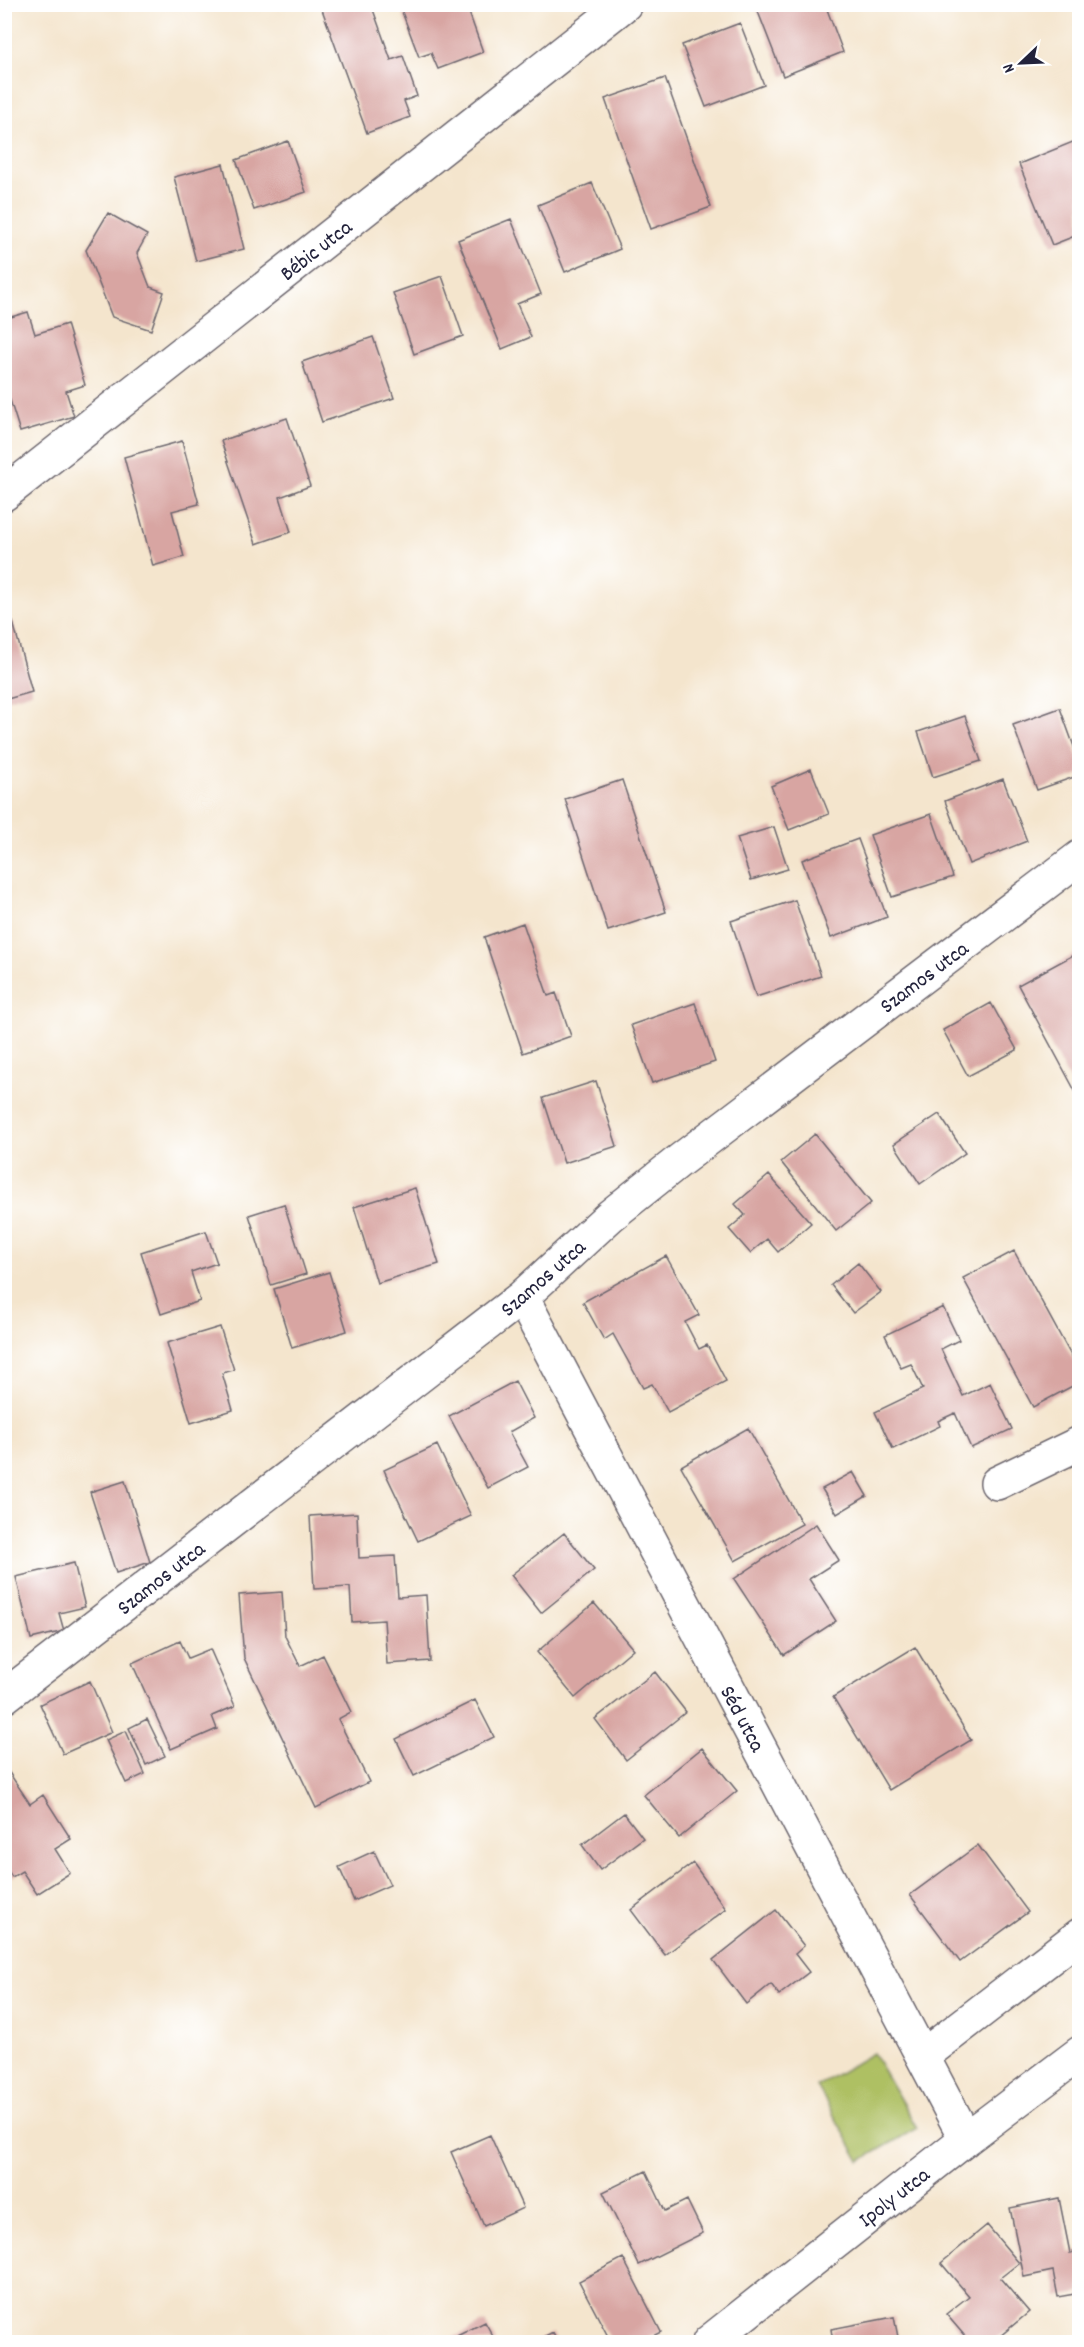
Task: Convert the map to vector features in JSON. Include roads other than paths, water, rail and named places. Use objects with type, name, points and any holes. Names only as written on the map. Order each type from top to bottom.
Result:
[{"type":"street","name":"Bébic utca","points":[[4,494],[625,4]]},
{"type":"street","name":"Szamos utca","points":[[4,1697],[522,1297],[610,1216],[679,1161],[1080,857]]},
{"type":"street","name":"Séd utca","points":[[522,1297],[966,2139]]},
{"type":"street","points":[[997,1483],[1080,1443]]},
{"type":"street","points":[[923,2056],[1080,1935]]},
{"type":"street","name":"Ipoly utca","points":[[709,2343],[966,2139],[1080,2053]]}]
